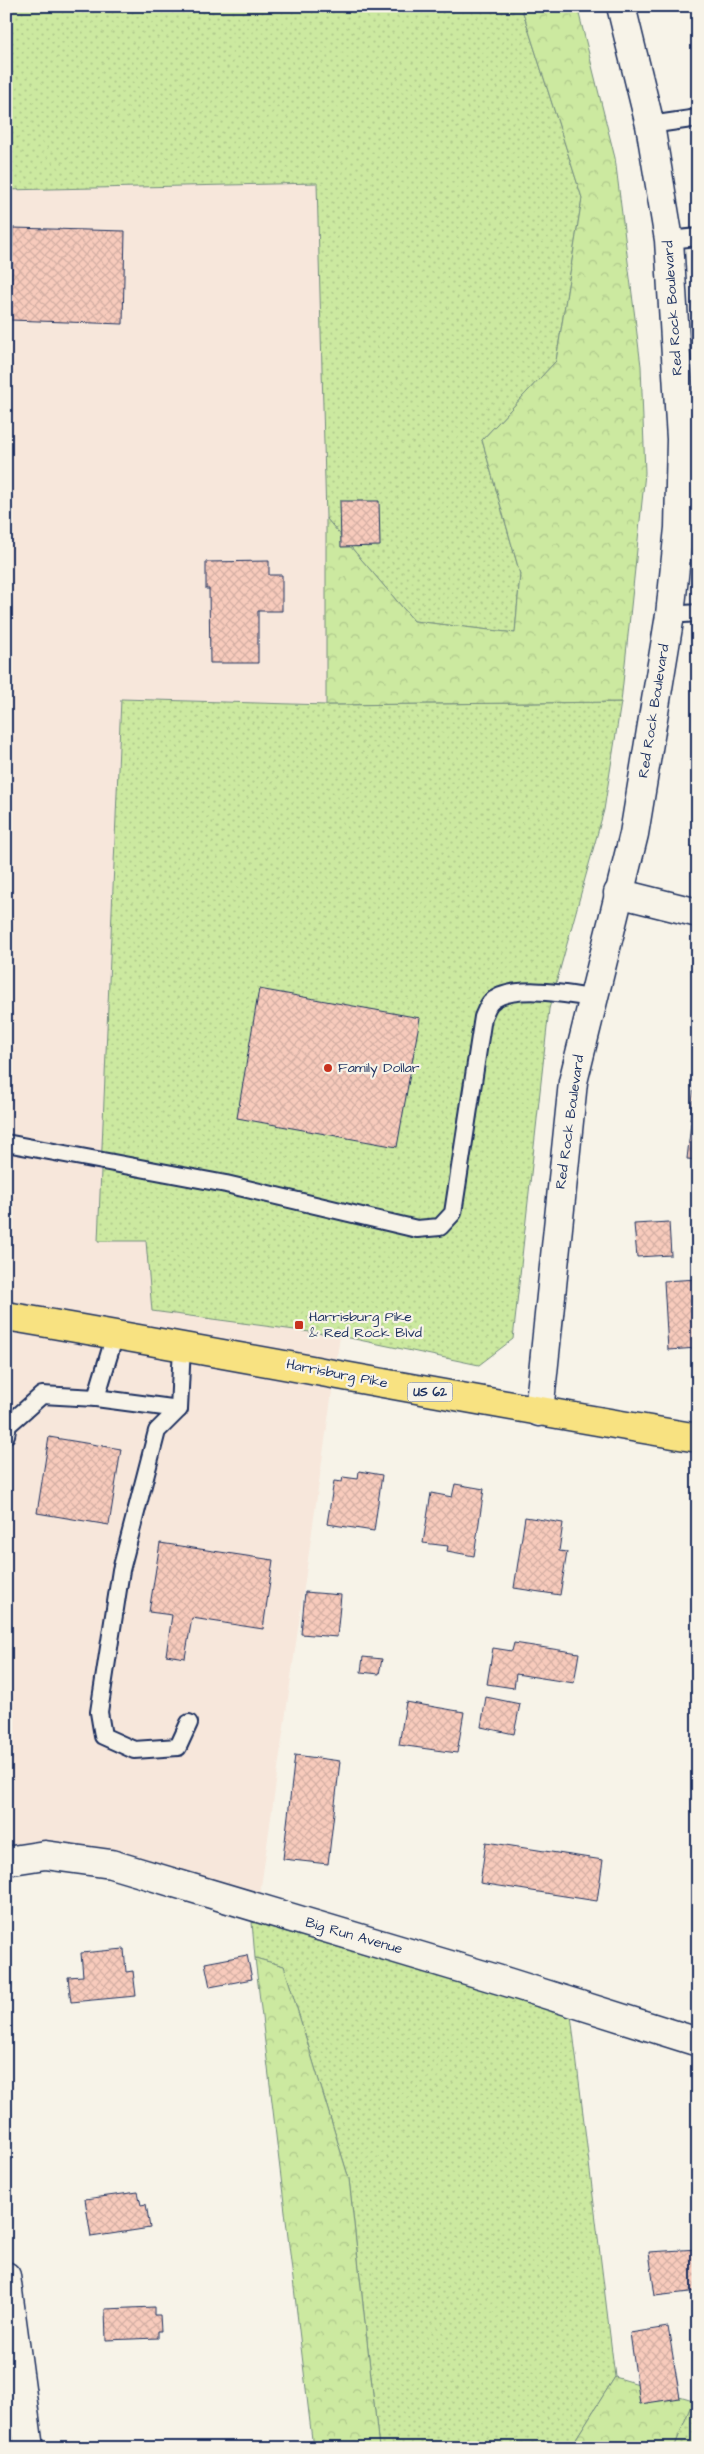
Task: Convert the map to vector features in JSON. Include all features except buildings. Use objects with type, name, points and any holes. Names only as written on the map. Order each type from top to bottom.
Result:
[{"type":"main road","name":"Harrisburg Pike","points":[[6,1316],[182,1346],[539,1412],[698,1438]]},
{"type":"street","name":"Red Rock Boulevard","points":[[539,1412],[573,1082],[592,998],[634,834],[670,615],[678,528],[681,439],[669,240],[650,125],[622,6]]},
{"type":"street","points":[[618,893],[698,913]]},
{"type":"street","name":"Big Run Avenue","points":[[6,1861],[45,1856],[111,1864],[507,1982],[698,2042]]},
{"type":"street","points":[[6,2276],[29,2448]]},
{"type":"lane","points":[[650,125],[698,118]]},
{"type":"lane","points":[[669,240],[698,237]]},
{"type":"lane","points":[[670,615],[698,613]]},
{"type":"lane","points":[[6,1143],[226,1184],[417,1229],[440,1227],[453,1213],[483,1017],[489,1004],[499,997],[530,992],[560,992],[592,998]]},
{"type":"lane","points":[[96,1398],[115,1335]]},
{"type":"lane","points":[[182,1346],[179,1409],[157,1431],[121,1570],[99,1712],[104,1736],[134,1750],[178,1748],[190,1723]]},
{"type":"lane","points":[[6,1435],[8,1425],[42,1395],[96,1398],[179,1409]]},
{"type":"shaded area","points":[[318,183],[326,518],[326,705],[121,699],[98,1241],[146,1241],[153,1311],[340,1336],[259,1901],[6,1856],[6,190]]},
{"type":"green space","points":[[108,6],[521,6],[582,198],[556,361],[482,440],[520,574],[515,633],[414,621],[326,518],[317,183],[6,190],[6,8]]},
{"type":"green space","points":[[521,6],[577,6],[615,158],[641,366],[645,473],[621,702],[326,705],[326,518],[414,621],[515,633],[520,574],[482,440],[556,361],[582,198]]},
{"type":"green space","points":[[121,699],[326,705],[621,702],[604,810],[549,1009],[513,1339],[479,1365],[340,1336],[152,1311],[146,1241],[98,1241]]},
{"type":"green space","points":[[252,1922],[571,2015],[615,2377],[570,2448],[379,2448],[349,2179],[284,1966],[255,1958]]},
{"type":"green space","points":[[255,1958],[284,1966],[349,2179],[379,2448],[313,2448]]},
{"type":"green space","points":[[615,2377],[693,2400],[674,2448],[570,2448]]},
{"type":"green space","points":[[693,2400],[698,2401],[698,2448],[674,2448]]},
{"type":"place","name":"Family Dollar","points":[[328,1068]]},
{"type":"place","name":"Harrisburg Pike & Red Rock Blvd","points":[[299,1325]]}]
